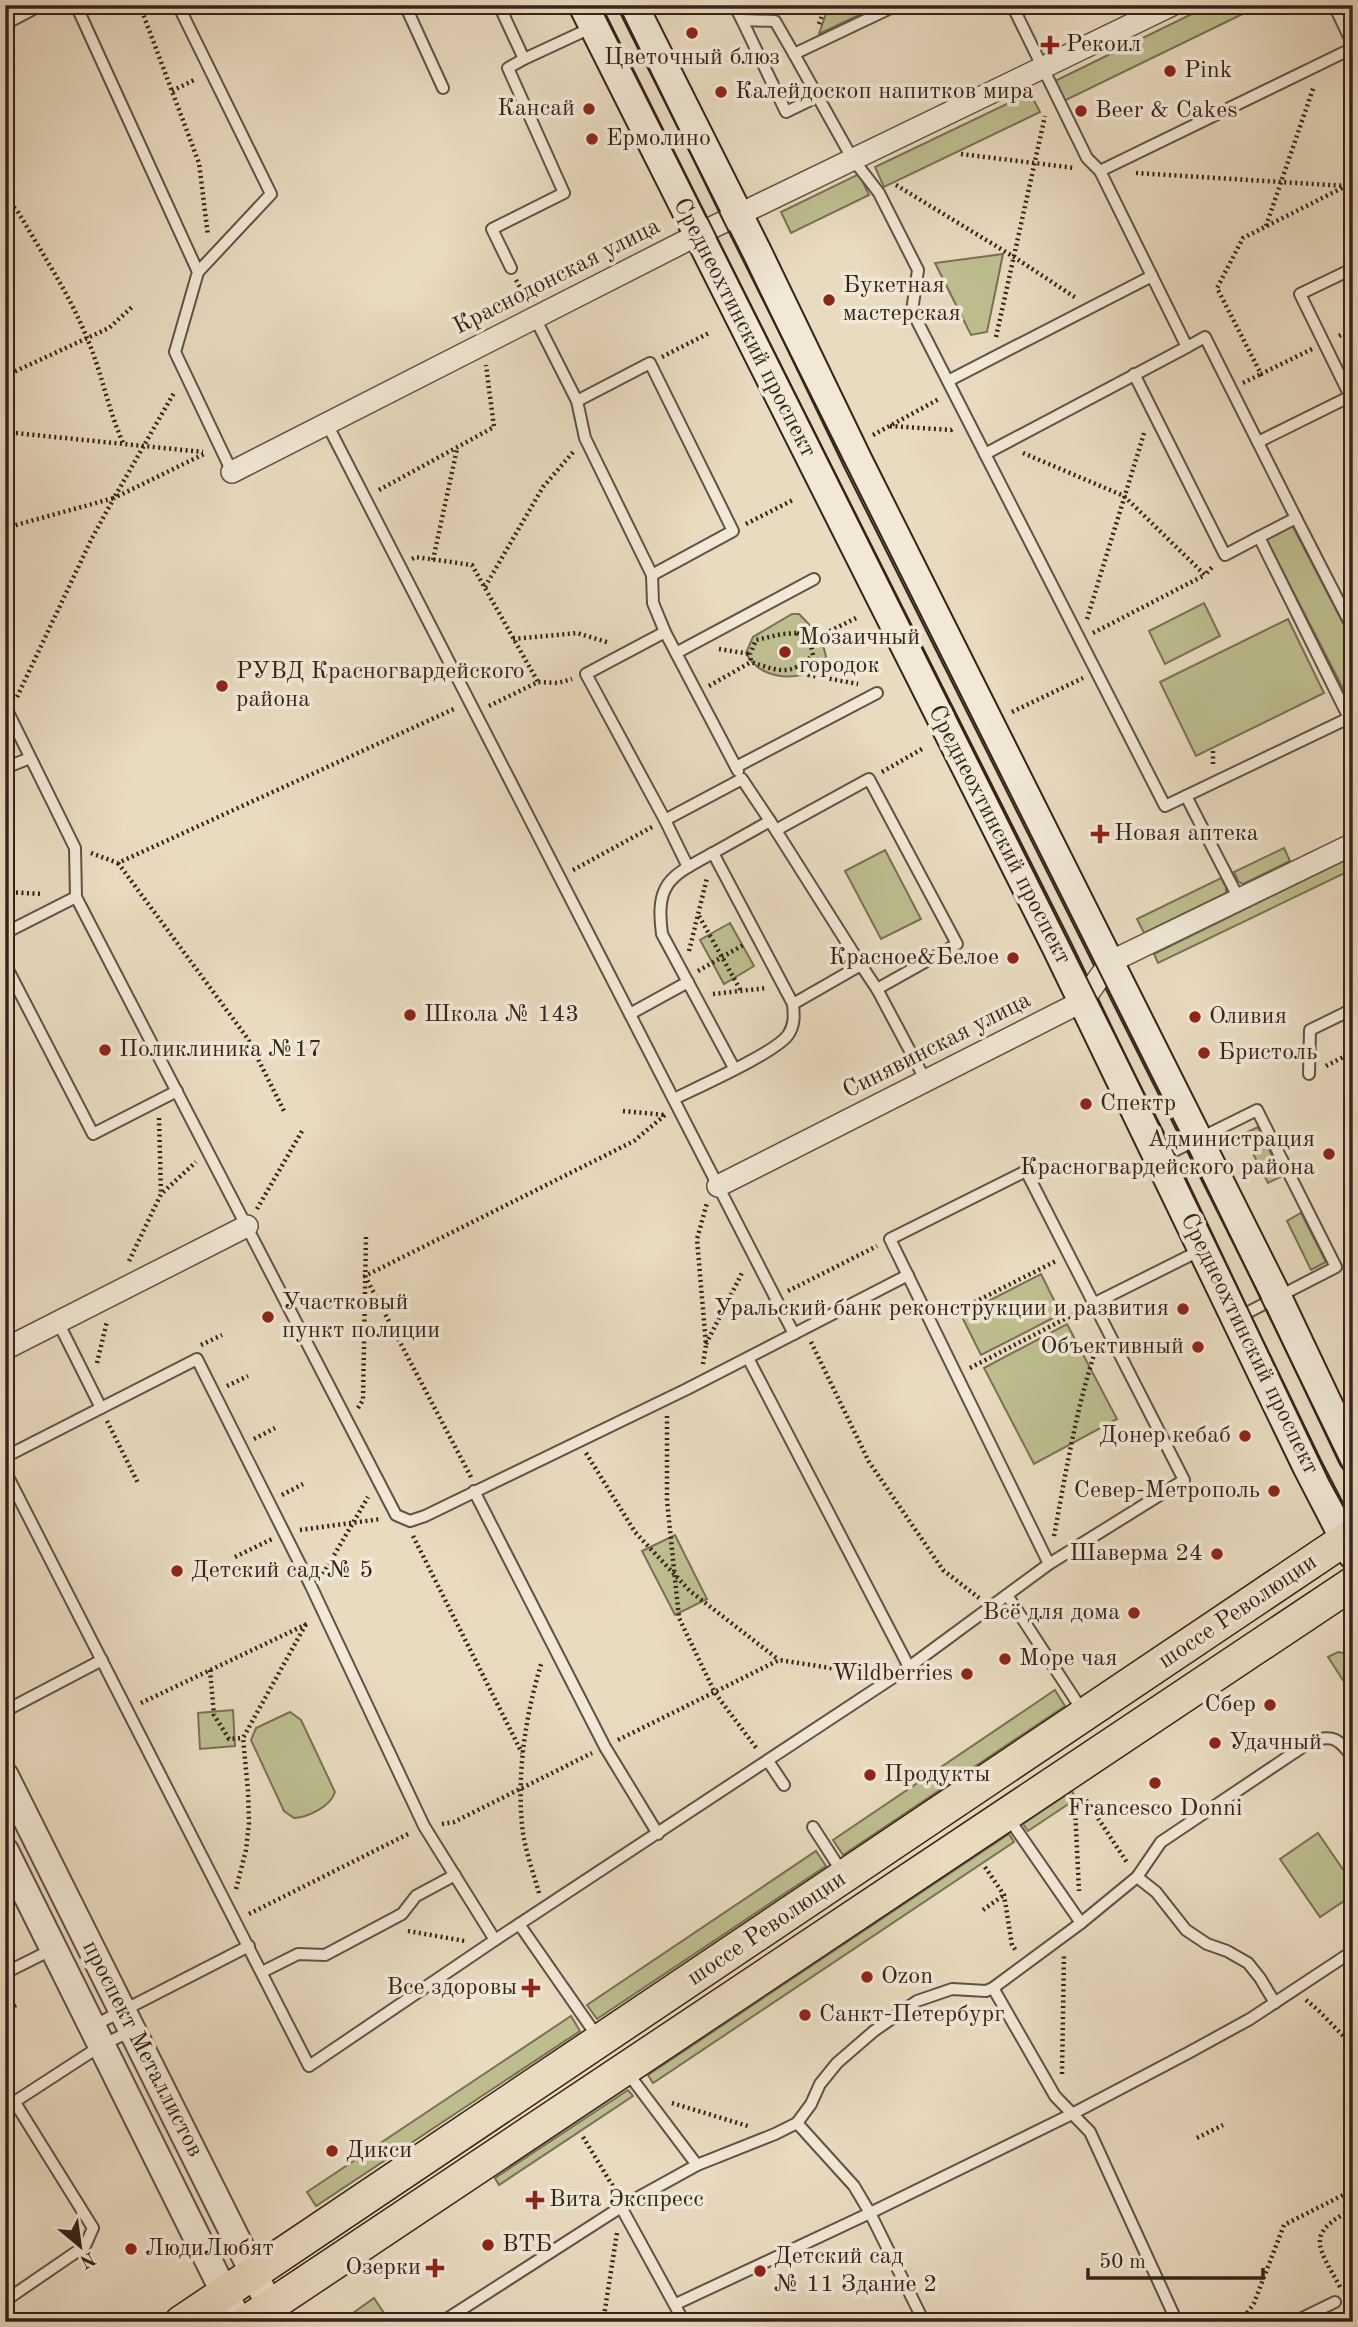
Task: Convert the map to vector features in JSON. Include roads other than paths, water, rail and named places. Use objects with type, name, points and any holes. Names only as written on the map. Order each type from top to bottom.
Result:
[{"type":"main road","name":"Среднеохтинский проспект","points":[[633,5],[1277,1297],[1353,1457]]},
{"type":"main road","name":"Среднеохтинский проспект","points":[[588,16],[1083,1001],[1350,1543]]},
{"type":"main road","name":"шоссе Революции","points":[[181,2322],[1085,1714],[1350,1543]]},
{"type":"main road","name":"шоссе Революции","points":[[265,2316],[624,2068],[1353,1583]]},
{"type":"street","name":"Краснодонская улица","points":[[232,472],[697,235],[1172,5]]},
{"type":"street","name":"Синявинская улица","points":[[718,1186],[1083,1001],[1110,962],[1353,844]]},
{"type":"street","points":[[5,1349],[247,1226]]},
{"type":"street","name":"проспект Металлистов","points":[[5,1776],[254,2273],[265,2316]]},
{"type":"street","name":"проспект Металлистов","points":[[5,1851],[239,2322]]},
{"type":"lane","points":[[5,24],[41,5]]},
{"type":"lane","points":[[178,5],[271,194],[198,272],[175,352],[232,472]]},
{"type":"lane","points":[[405,5],[443,88]]},
{"type":"lane","points":[[499,5],[524,60]]},
{"type":"lane","points":[[734,5],[786,112],[817,97]]},
{"type":"lane","points":[[794,54],[897,5]]},
{"type":"lane","points":[[1012,5],[1087,158],[1100,171],[1187,347]]},
{"type":"lane","points":[[1100,171],[1353,47],[1334,5]]},
{"type":"lane","points":[[79,6],[198,272]]},
{"type":"lane","points":[[511,268],[492,229],[564,193],[508,68],[588,16]]},
{"type":"lane","points":[[742,20],[775,21],[852,158],[879,192],[918,270],[912,311],[1165,806],[1350,716],[1259,537]]},
{"type":"lane","points":[[1258,442],[1352,395],[1300,294],[1352,269],[1353,271]]},
{"type":"lane","points":[[948,381],[1152,276]]},
{"type":"lane","points":[[535,318],[577,401],[585,438],[652,575],[653,603],[665,632],[742,779],[877,989],[926,1081]]},
{"type":"lane","points":[[985,454],[1205,337],[1353,629]]},
{"type":"lane","points":[[577,401],[650,363],[733,531],[652,575]]},
{"type":"lane","points":[[1134,374],[1225,555],[1296,518]]},
{"type":"lane","points":[[327,424],[775,1297],[799,1331]]},
{"type":"lane","points":[[676,653],[814,579]]},
{"type":"lane","points":[[665,632],[586,674],[688,867]]},
{"type":"lane","points":[[736,767],[877,693]]},
{"type":"lane","points":[[7,710],[75,848],[76,897],[396,1515],[410,1521],[425,1516],[667,1398],[908,1275]]},
{"type":"lane","points":[[5,768],[30,758]]},
{"type":"lane","points":[[665,820],[742,779]]},
{"type":"lane","points":[[733,1069],[662,934],[659,913],[663,892],[671,878],[713,853],[869,779],[957,944],[877,989]]},
{"type":"lane","points":[[1186,796],[1239,899]]},
{"type":"lane","points":[[676,1104],[769,1049],[787,1036],[795,1020],[793,1004],[713,853]]},
{"type":"lane","points":[[5,933],[76,897]]},
{"type":"lane","points":[[5,964],[93,1134],[177,1091]]},
{"type":"lane","points":[[793,1004],[861,965]]},
{"type":"lane","points":[[630,1014],[685,978]]},
{"type":"lane","points":[[1309,1074],[1310,1030],[1349,1011],[1353,1027]]},
{"type":"lane","points":[[1160,1157],[1257,1110],[1336,1267],[1237,1318]]},
{"type":"lane","points":[[5,1471],[309,2066],[491,1942],[909,1667],[1049,1564],[1184,1480],[1026,1171],[890,1239],[1049,1564]]},
{"type":"lane","points":[[1093,1304],[1204,1249]]},
{"type":"lane","points":[[58,1322],[101,1408]]},
{"type":"lane","points":[[748,1357],[909,1667]]},
{"type":"lane","points":[[5,1457],[197,1359],[285,1532],[424,1826],[455,1875],[491,1942]]},
{"type":"lane","points":[[474,1491],[605,1747],[658,1834]]},
{"type":"lane","points":[[1007,1595],[1085,1714]]},
{"type":"lane","points":[[5,1711],[102,1660]]},
{"type":"lane","points":[[442,2322],[621,2207],[697,2165],[797,2123],[811,2104],[820,2084],[837,2063],[874,2031],[917,2001],[953,1989],[986,1991],[993,1988],[1081,1923],[1137,1877],[1161,1842],[1310,1742],[1322,1737],[1334,1739],[1344,1745],[1353,1758]]},
{"type":"lane","points":[[768,1761],[784,1785]]},
{"type":"lane","points":[[1005,1814],[1081,1923]]},
{"type":"lane","points":[[813,1828],[845,1876]]},
{"type":"lane","points":[[262,1972],[298,1954],[325,1955],[402,1914],[416,1896],[455,1875]]},
{"type":"lane","points":[[1137,1877],[1168,1905],[1186,1930],[1207,1944],[1248,1963],[1275,2003]]},
{"type":"lane","points":[[519,1924],[600,2041]]},
{"type":"lane","points":[[5,2292],[9,2298],[85,2246],[93,2228],[10,2105],[97,2036],[249,1945]]},
{"type":"lane","points":[[5,1973],[54,1948]]},
{"type":"lane","points":[[676,2304],[870,2213],[1199,2047],[1275,2003],[1353,1951]]},
{"type":"lane","points":[[993,1988],[1055,2096],[1090,2132],[1177,2322]]},
{"type":"lane","points":[[97,2036],[127,2020]]},
{"type":"lane","points":[[624,2068],[697,2165]]},
{"type":"lane","points":[[797,2123],[854,2186],[924,2322]]},
{"type":"lane","points":[[621,2207],[684,2322]]},
{"type":"lane","points":[[1294,2322],[1340,2300]]},
{"type":"tram line","points":[[601,5],[1173,1151],[1329,1480],[1353,1524]]},
{"type":"tram line","points":[[618,5],[1186,1145],[1353,1489]]},
{"type":"place","name":"Цветочный блюз","points":[[692,33]]},
{"type":"place","name":"Рекоил","points":[[1050,45]]},
{"type":"place","name":"Pink","points":[[1170,71]]},
{"type":"place","name":"Калейдоскоп напитков мира","points":[[721,92]]},
{"type":"place","name":"Кансай","points":[[589,109]]},
{"type":"place","name":"Beer & Cakes","points":[[1081,111]]},
{"type":"place","name":"Ермолино","points":[[592,139]]},
{"type":"place","name":"Букетная мастерская","points":[[829,300]]},
{"type":"place","name":"Мозаичный городок","points":[[785,652]]},
{"type":"place","name":"РУВД Красногвардейского района","points":[[222,686]]},
{"type":"place","name":"Новая аптека","points":[[1100,834]]},
{"type":"place","name":"Красное&Белое","points":[[1013,958]]},
{"type":"place","name":"Школа № 143","points":[[410,1015]]},
{"type":"place","name":"Оливия","points":[[1195,1017]]},
{"type":"place","name":"Поликлиника №17","points":[[105,1050]]},
{"type":"place","name":"Бристоль","points":[[1204,1053]]},
{"type":"place","name":"Спектр","points":[[1086,1104]]},
{"type":"place","name":"Администрация Красногвардейского района","points":[[1329,1154]]},
{"type":"place","name":"Уральский банк реконструкции и развития","points":[[1183,1309]]},
{"type":"place","name":"Участковый пункт полиции","points":[[268,1317]]},
{"type":"place","name":"Объективный","points":[[1198,1347]]},
{"type":"place","name":"Донер кебаб","points":[[1245,1436]]},
{"type":"place","name":"Север-Метрополь","points":[[1274,1491]]},
{"type":"place","name":"Шаверма 24","points":[[1217,1554]]},
{"type":"place","name":"Детский сад № 5","points":[[177,1571]]},
{"type":"place","name":"Всё для дома","points":[[1134,1613]]},
{"type":"place","name":"Море чая","points":[[1005,1659]]},
{"type":"place","name":"Wildberries","points":[[967,1674]]},
{"type":"place","name":"Сбер","points":[[1270,1705]]},
{"type":"place","name":"Удачный","points":[[1215,1743]]},
{"type":"place","name":"Продукты","points":[[870,1775]]},
{"type":"place","name":"Francesco Donni","points":[[1155,1783]]},
{"type":"place","name":"Ozon","points":[[867,1977]]},
{"type":"place","name":"Все здоровы","points":[[531,1988]]},
{"type":"place","name":"Санкт-Петербург","points":[[805,2015]]},
{"type":"place","name":"Дикси","points":[[332,2151]]},
{"type":"place","name":"Вита Экспресс","points":[[535,2200]]},
{"type":"place","name":"ВТБ","points":[[488,2245]]},
{"type":"place","name":"ЛюдиЛюбят","points":[[131,2249]]},
{"type":"place","name":"Озерки","points":[[435,2268]]},
{"type":"place","name":"Детский сад № 11 Здание 2","points":[[760,2271]]}]
